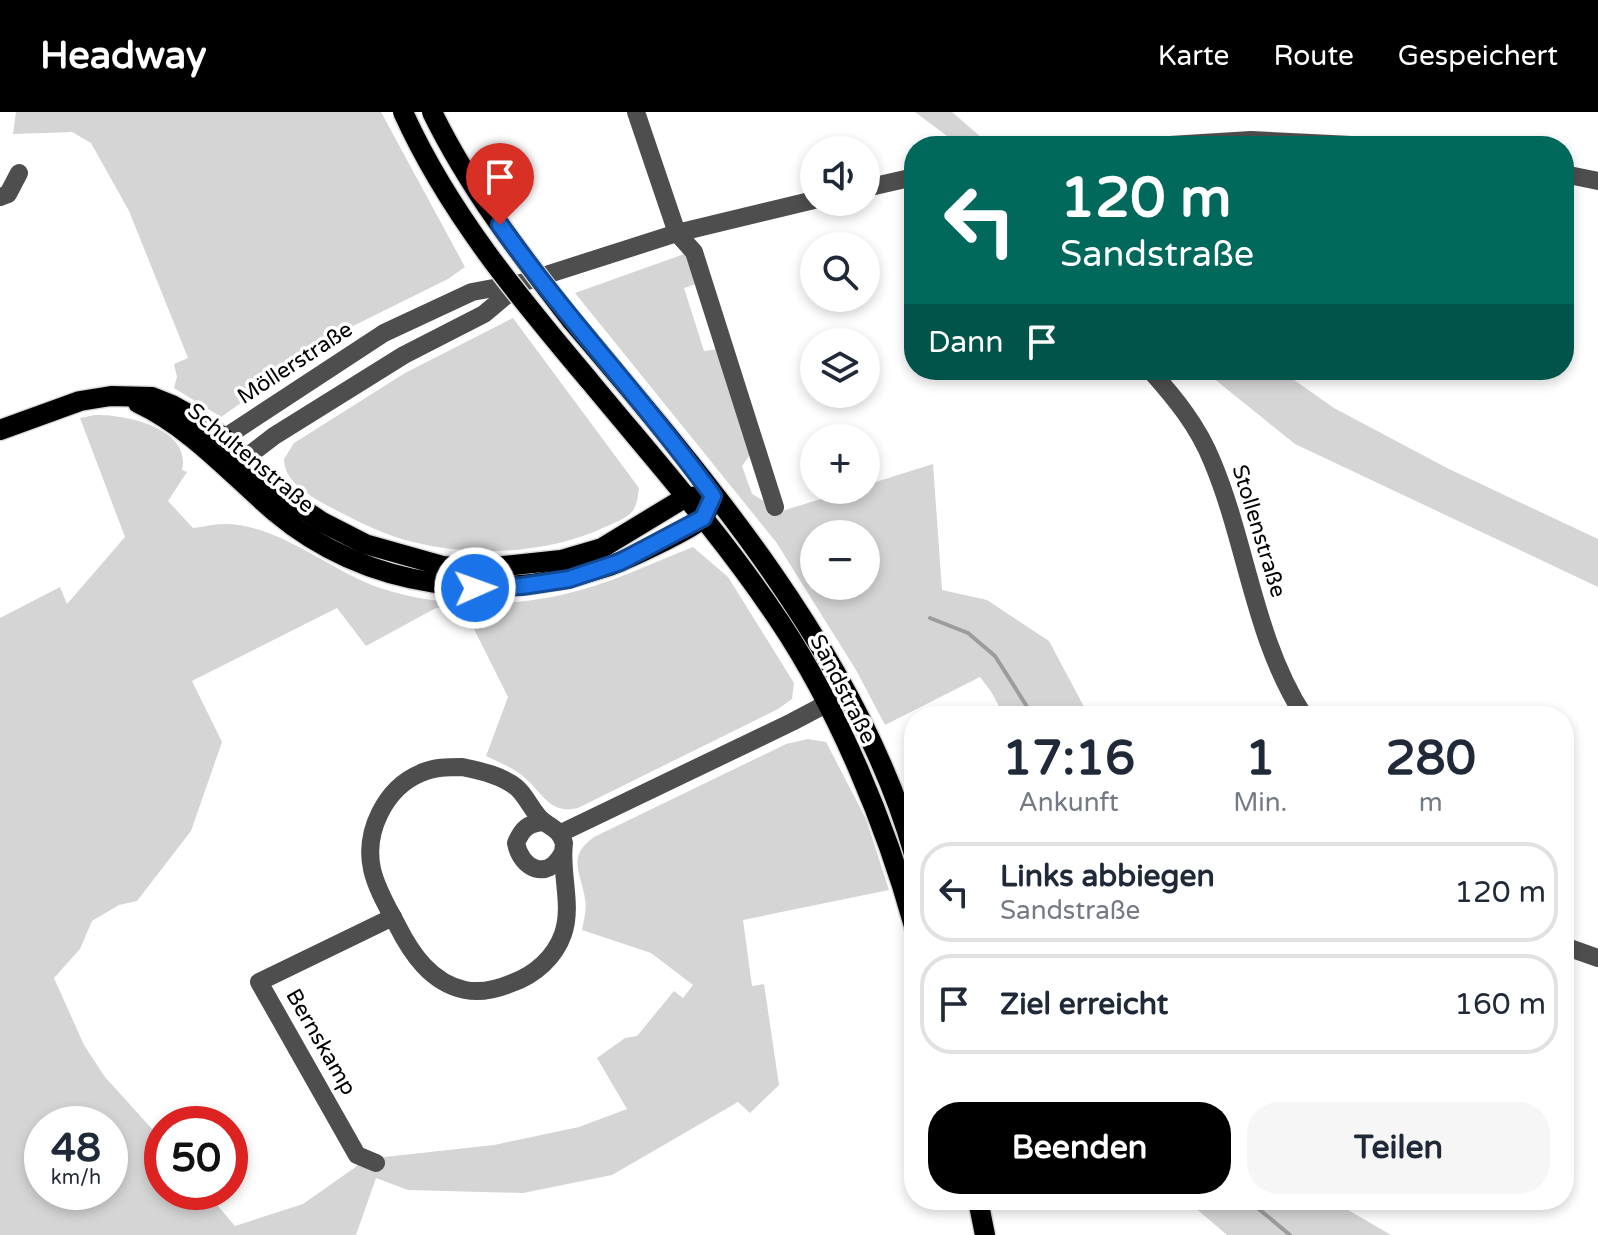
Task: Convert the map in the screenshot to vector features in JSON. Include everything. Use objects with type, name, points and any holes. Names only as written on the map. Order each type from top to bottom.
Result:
[{"type":"main road","name":"Sandstraße","points":[[403,112],[449,198],[516,293],[703,518],[780,622],[826,704],[873,804],[904,890]]},
{"type":"main road","name":"Sandstraße","points":[[432,112],[487,207],[571,320],[688,460],[783,589],[847,693],[885,772],[904,826]]},
{"type":"main road","name":"Schultenstraße","points":[[0,430],[80,401],[111,396],[152,397],[172,405],[224,438],[278,492],[322,522],[365,544],[443,566],[485,568],[561,560],[602,548],[686,497],[713,496]]},
{"type":"main road","name":"Schultenstraße","points":[[127,398],[165,417],[297,530],[341,554],[384,572],[429,583],[475,588],[522,586],[569,579],[620,562],[703,518]]},
{"type":"main road","points":[[703,518],[713,496]]},
{"type":"main road","points":[[980,1210],[985,1235]]},
{"type":"street","points":[[636,112],[677,233],[694,252],[775,507]]},
{"type":"street","points":[[0,197],[8,194],[19,173]]},
{"type":"street","points":[[1574,176],[1598,181]]},
{"type":"street","points":[[880,185],[904,179]]},
{"type":"street","name":"Möllerstraße","points":[[224,438],[384,333],[472,292],[521,283],[677,233],[800,203]]},
{"type":"street","name":"Möllerstraße","points":[[244,459],[274,436],[404,355],[484,314],[521,283]]},
{"type":"street","name":"Stollenstraße","points":[[1158,380],[1188,415],[1212,460],[1265,635],[1299,706]]},
{"type":"street","points":[[224,438],[220,462],[244,459]]},
{"type":"street","points":[[561,833],[847,693]]},
{"type":"street","points":[[544,822],[529,824],[516,843],[520,858],[532,868],[546,869],[559,861],[564,843],[561,833],[544,822],[516,787],[480,771],[462,767],[420,773],[409,780],[379,814],[371,842],[372,872],[393,917],[421,964],[445,981],[465,990],[496,989],[525,979],[554,952],[563,935],[567,917],[562,854]]},
{"type":"street","name":"Bernskamp","points":[[376,1163],[357,1155],[259,982],[393,917]]},
{"type":"street","points":[[1574,950],[1598,958]]},
{"type":"shaded area","points":[[16,112],[381,112],[465,267],[448,279],[347,329],[221,417],[174,388],[177,377],[174,364],[188,358],[129,211],[91,143],[72,132],[13,134]]},
{"type":"shaded area","points":[[915,112],[952,112],[980,136],[947,136]]},
{"type":"shaded area","points":[[687,253],[699,283],[684,288],[704,351],[718,349],[750,455],[742,466],[752,494],[764,501],[769,515],[805,504],[880,504],[880,481],[933,464],[942,590],[987,600],[1049,641],[1084,706],[999,706],[980,677],[923,706],[904,706],[904,715],[885,725],[856,670],[812,600],[880,600],[880,520],[800,520],[800,580],[776,542],[575,293]]},
{"type":"shaded area","points":[[513,318],[639,488],[635,506],[626,517],[583,536],[535,548],[461,550],[402,539],[359,522],[306,493],[288,475],[284,459],[294,443],[405,373]]},
{"type":"shaded area","points":[[1215,380],[1294,380],[1334,408],[1447,468],[1598,539],[1598,587],[1295,444]]},
{"type":"shaded area","points":[[95,415],[123,417],[154,426],[167,434],[177,444],[182,456],[182,470],[187,472],[168,501],[193,528],[223,524],[264,531],[361,580],[424,599],[493,604],[561,595],[628,574],[693,547],[728,577],[794,683],[792,699],[778,709],[578,808],[561,809],[548,802],[517,772],[486,756],[508,697],[464,609],[436,608],[366,646],[337,608],[192,681],[222,742],[191,831],[137,901],[119,905],[92,921],[80,949],[54,978],[84,1045],[105,1077],[144,1120],[144,1210],[221,1210],[235,1226],[303,1204],[357,1166],[359,1147],[384,1157],[494,1145],[579,1127],[627,1109],[597,1058],[625,1038],[637,1036],[674,991],[683,998],[693,985],[651,953],[582,930],[586,907],[578,865],[580,851],[594,837],[786,744],[808,739],[826,742],[866,819],[889,890],[743,920],[752,986],[764,984],[779,1085],[750,1113],[738,1102],[612,1175],[523,1193],[408,1190],[376,1178],[356,1235],[0,1235],[0,618],[60,587],[67,604],[125,537],[80,418]]},
{"type":"shaded area","points":[[1198,1210],[1348,1210],[1391,1235],[1227,1235]]},
{"type":"waterway","points":[[930,618],[968,633],[995,656],[1027,706]]},
{"type":"waterway","points":[[1260,1210],[1290,1235]]},
{"type":"route","points":[[475,588],[522,586],[569,579],[620,562],[703,518],[713,496],[688,460],[556,300],[500,225]]}]
